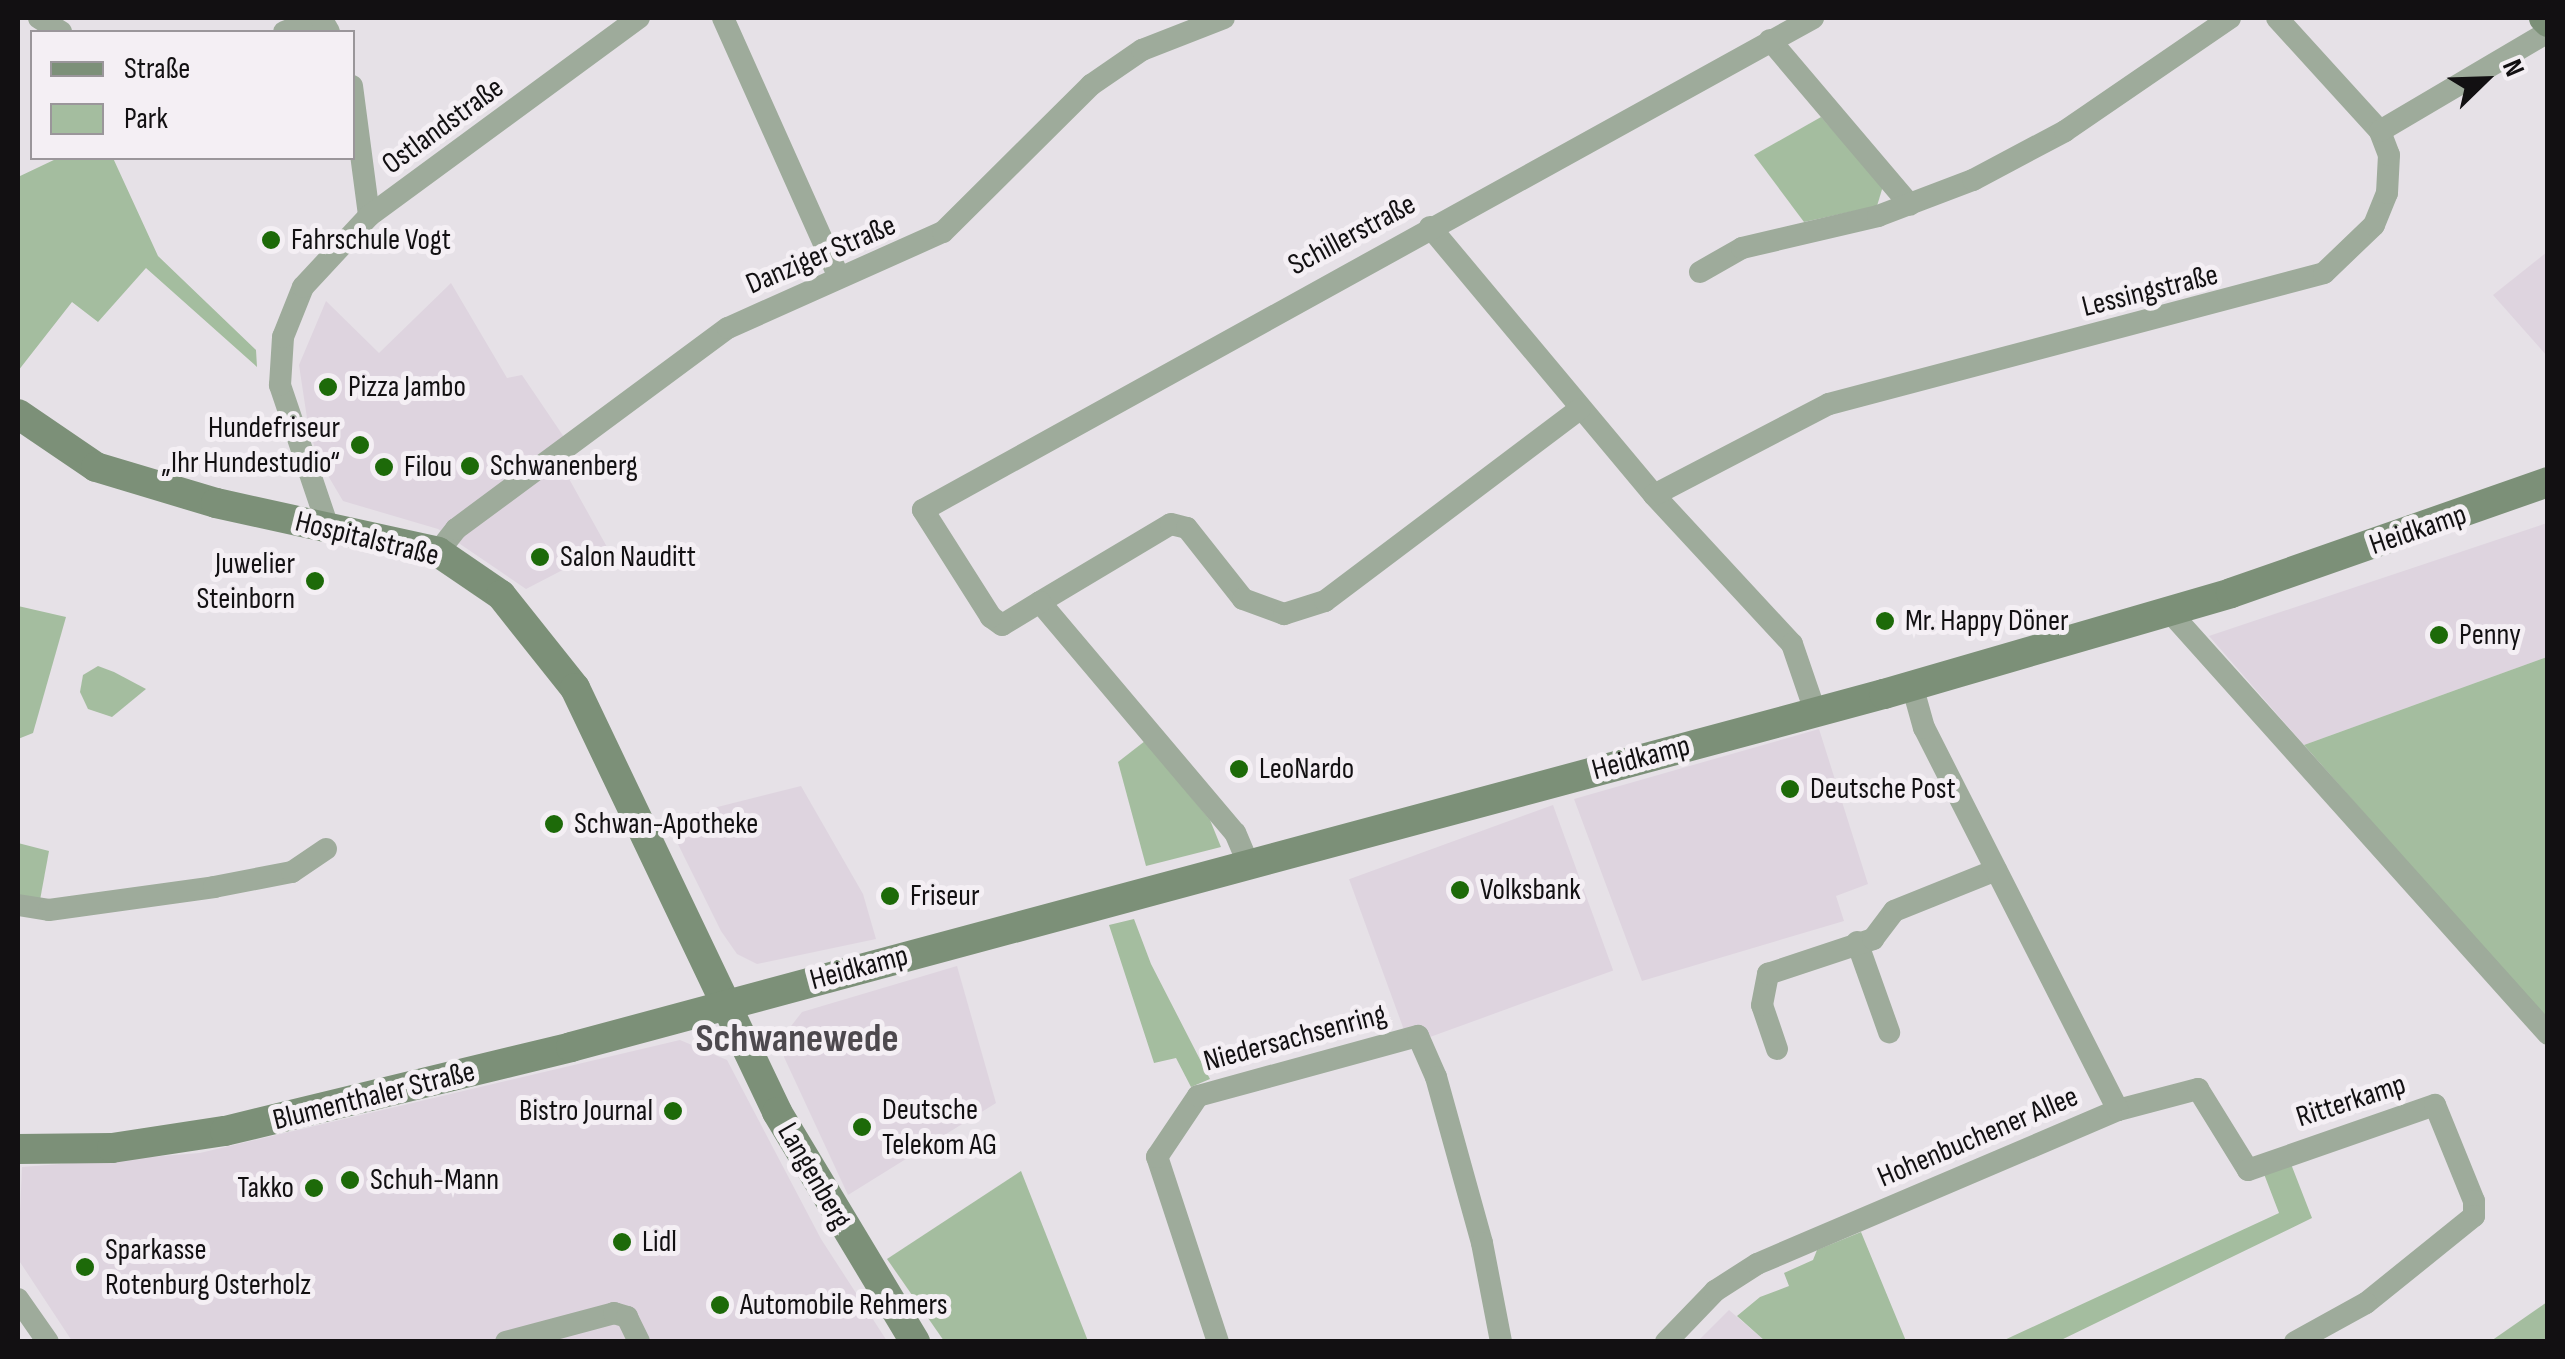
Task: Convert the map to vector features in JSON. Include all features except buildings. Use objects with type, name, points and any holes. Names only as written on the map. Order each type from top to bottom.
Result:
[{"type":"main road","name":"Hospitalstraße","points":[[18,414],[96,466],[216,503],[438,552],[501,595],[575,688],[725,1003]]},
{"type":"main road","name":"Heidkamp","points":[[725,1003],[1815,712],[2170,612],[2548,482]]},
{"type":"main road","name":"Blumenthaler Straße","points":[[18,1149],[112,1148],[225,1132],[725,1003]]},
{"type":"main road","name":"Langenberg","points":[[725,1003],[820,1189],[916,1342]]},
{"type":"street","points":[[289,30],[322,18]]},
{"type":"street","name":"Ostlandstraße","points":[[328,526],[287,416],[279,356],[302,287],[369,216],[639,18]]},
{"type":"street","points":[[723,18],[838,275]]},
{"type":"street","name":"Danziger Straße","points":[[438,552],[456,529],[728,328],[838,275],[943,232],[1091,85],[1142,50],[1224,18]]},
{"type":"street","name":"Schillerstraße","points":[[1040,602],[1002,625],[991,616],[922,510],[1813,18]]},
{"type":"street","points":[[1700,272],[1742,248],[1910,205],[2065,131],[2230,18]]},
{"type":"street","points":[[2277,18],[2380,131],[2548,32]]},
{"type":"street","points":[[1770,40],[1910,205]]},
{"type":"street","points":[[355,109],[369,216]]},
{"type":"street","name":"Lessingstraße","points":[[1654,494],[1829,404],[2324,273],[2374,225],[2387,193],[2389,155],[2380,131]]},
{"type":"street","points":[[1430,228],[1654,494],[1792,644],[1815,712]]},
{"type":"street","points":[[1248,863],[1235,833],[1040,602],[1171,524],[1187,528],[1243,599],[1284,614],[1326,602],[1580,408]]},
{"type":"street","points":[[2170,612],[2548,1034]]},
{"type":"street","name":"Hohenbuchener Allee","points":[[1666,1342],[1716,1290],[1757,1264],[2118,1110],[1924,728],[1912,685]]},
{"type":"street","points":[[18,905],[49,910],[214,887],[292,872],[326,849]]},
{"type":"street","points":[[1777,1049],[1762,1006],[1768,974],[1874,939],[1894,911],[1996,870]]},
{"type":"street","points":[[1856,942],[1889,1032]]},
{"type":"street","name":"Niedersachsenring","points":[[1218,1342],[1157,1158],[1198,1096],[1418,1036],[1436,1078],[1482,1243],[1501,1342]]},
{"type":"street","name":"Ritterkamp","points":[[2118,1110],[2198,1089],[2248,1170],[2435,1105],[2468,1182],[2474,1216],[2366,1303],[2295,1342]]},
{"type":"street","points":[[18,1299],[48,1342]]},
{"type":"street","points":[[506,1342],[614,1314],[626,1317],[639,1342]]},
{"type":"shaded area","points":[[2547,252],[2547,356],[2493,295]]},
{"type":"shaded area","points":[[451,283],[507,378],[522,375],[566,440],[553,450],[607,547],[526,589],[438,529],[343,501],[317,457],[307,418],[299,365],[326,301],[379,353]]},
{"type":"shaded area","points":[[2547,523],[2547,657],[2304,745],[2209,636]]},
{"type":"shaded area","points":[[1819,729],[1868,884],[1836,896],[1844,921],[1642,981],[1574,799]]},
{"type":"shaded area","points":[[801,786],[863,894],[876,939],[757,964],[737,954],[721,931],[666,820]]},
{"type":"shaded area","points":[[1553,805],[1613,970],[1409,1045],[1349,879]]},
{"type":"shaded area","points":[[957,966],[996,1103],[848,1195],[784,1057],[788,1030],[802,1012]]},
{"type":"shaded area","points":[[680,1040],[727,1060],[821,1239],[887,1341],[72,1341],[18,1259],[22,1167],[200,1153]]},
{"type":"shaded area","points":[[1729,1310],[1765,1341],[1697,1342]]},
{"type":"green space","points":[[1821,117],[1883,186],[1877,206],[1804,222],[1754,155]]},
{"type":"green space","points":[[54,160],[114,160],[158,256],[256,350],[257,367],[146,268],[98,322],[72,302],[18,371],[18,177]]},
{"type":"green space","points":[[18,606],[66,617],[33,733],[18,739]]},
{"type":"green space","points":[[2547,657],[2547,1021],[2304,745]]},
{"type":"green space","points":[[98,666],[146,689],[112,717],[88,709],[80,692],[83,675]]},
{"type":"green space","points":[[1145,741],[1210,820],[1221,847],[1146,866],[1118,762]]},
{"type":"green space","points":[[18,843],[49,851],[40,900],[18,897]]},
{"type":"green space","points":[[1134,919],[1151,964],[1210,1079],[1191,1087],[1176,1058],[1154,1063],[1109,925]]},
{"type":"green space","points":[[2291,1164],[2312,1218],[2059,1341],[2000,1342],[2279,1213],[2264,1174]]},
{"type":"green space","points":[[1021,1171],[1088,1341],[944,1341],[887,1259]]},
{"type":"green space","points":[[1861,1232],[1906,1341],[1765,1341],[1737,1316],[1760,1297],[1789,1286],[1784,1273],[1813,1260],[1817,1250]]},
{"type":"green space","points":[[2547,1302],[2547,1341],[2491,1341]]},
{"type":"place","name":"Fahrschule Vogt","points":[[271,240]]},
{"type":"place","name":"Pizza Jambo","points":[[328,387]]},
{"type":"place","name":"Hundefriseur „Ihr Hundestudio“","points":[[360,445]]},
{"type":"place","name":"Schwanenberg","points":[[470,466]]},
{"type":"place","name":"Filou","points":[[384,467]]},
{"type":"place","name":"Salon Nauditt","points":[[540,557]]},
{"type":"place","name":"Juwelier Steinborn","points":[[315,581]]},
{"type":"place","name":"Mr. Happy Döner","points":[[1885,621]]},
{"type":"place","name":"Penny","points":[[2439,635]]},
{"type":"place","name":"LeoNardo","points":[[1239,769]]},
{"type":"place","name":"Deutsche Post","points":[[1790,789]]},
{"type":"place","name":"Schwan-Apotheke","points":[[554,824]]},
{"type":"place","name":"Volksbank","points":[[1460,890]]},
{"type":"place","name":"Friseur","points":[[890,896]]},
{"type":"place","name":"Bistro Journal","points":[[673,1111]]},
{"type":"place","name":"Deutsche Telekom AG","points":[[862,1127]]},
{"type":"place","name":"Schuh-Mann","points":[[350,1180]]},
{"type":"place","name":"Takko","points":[[314,1188]]},
{"type":"place","name":"Lidl","points":[[622,1242]]},
{"type":"place","name":"Sparkasse Rotenburg Osterholz","points":[[85,1267]]},
{"type":"place","name":"Automobile Rehmers","points":[[720,1305]]},
{"type":"district","name":"Schwanewede","points":[[797,1039]]}]
